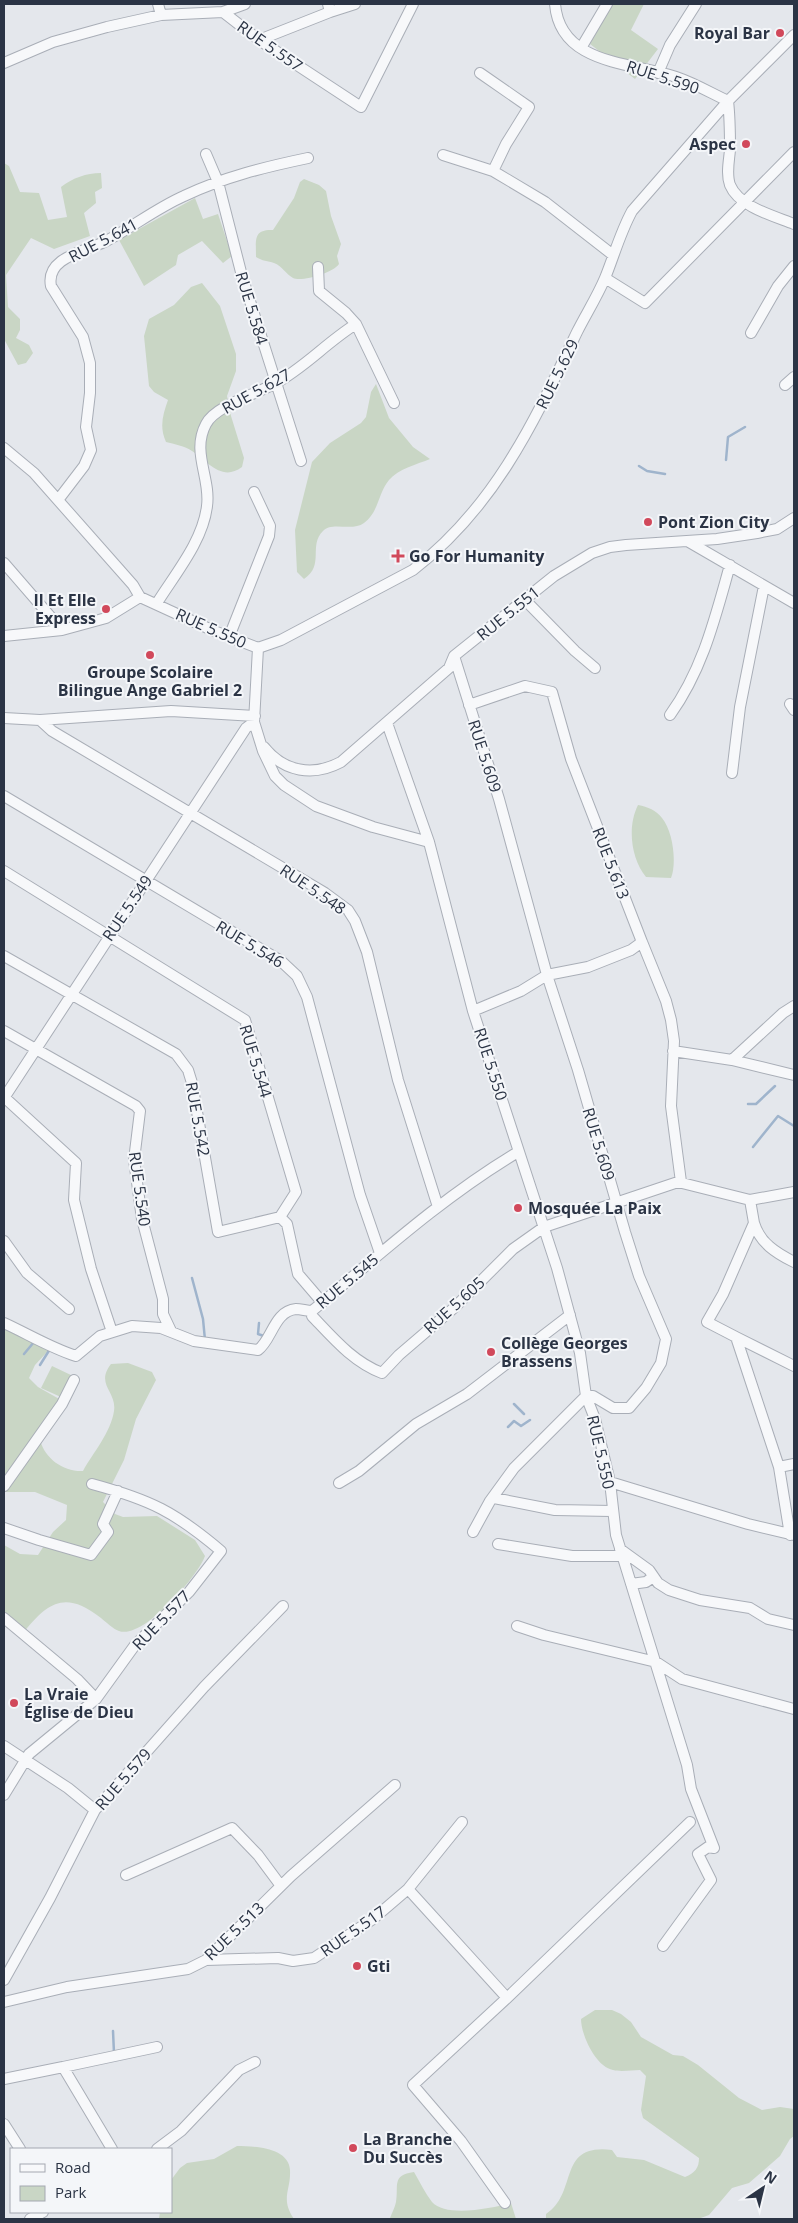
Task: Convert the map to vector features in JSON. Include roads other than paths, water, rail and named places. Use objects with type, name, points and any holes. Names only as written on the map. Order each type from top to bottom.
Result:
[{"type":"street","points":[[158,4],[162,15]]},
{"type":"street","points":[[223,12],[245,4]]},
{"type":"street","points":[[259,40],[329,8],[355,4]]},
{"type":"street","name":"RUE 5.557","points":[[4,62],[28,50],[73,36],[162,15],[205,9],[223,12],[259,40],[361,107],[413,4]]},
{"type":"street","name":"RUE 5.590","points":[[555,4],[560,27],[570,42],[589,54],[676,77],[728,101]]},
{"type":"street","points":[[581,48],[607,4]]},
{"type":"street","points":[[658,73],[670,45],[696,4]]},
{"type":"street","name":"RUE 5.629","points":[[258,648],[281,640],[400,578],[432,556],[457,530],[488,494],[526,436],[546,400],[605,278],[622,229],[637,204],[728,101],[794,34]]},
{"type":"street","points":[[480,74],[529,107],[506,144],[493,171]]},
{"type":"street","points":[[728,101],[730,127],[728,174],[730,185],[745,202],[794,224]]},
{"type":"street","points":[[605,278],[645,303],[794,152]]},
{"type":"street","name":"RUE 5.584","points":[[206,154],[218,182],[242,276],[301,461]]},
{"type":"street","points":[[443,155],[493,171],[545,202],[613,255]]},
{"type":"street","name":"RUE 5.641","points":[[58,500],[84,466],[91,450],[86,427],[90,393],[90,363],[83,337],[51,286],[50,278],[57,264],[122,232],[183,196],[258,168],[308,158]]},
{"type":"street","points":[[751,333],[778,286],[794,266]]},
{"type":"street","points":[[318,267],[319,291],[346,313],[356,324],[394,403]]},
{"type":"street","name":"RUE 5.627","points":[[157,603],[194,541],[208,506],[200,451],[206,424],[212,416],[276,383],[356,324]]},
{"type":"street","points":[[785,385],[794,377]]},
{"type":"street","name":"RUE 5.550","points":[[4,448],[34,473],[140,596],[229,637],[258,648],[254,719],[258,738],[275,776],[284,785],[316,806],[373,827],[429,842],[474,1011],[570,1315],[580,1353],[586,1396],[595,1419],[610,1482],[612,1512],[621,1553],[687,1765],[691,1789],[714,1848],[708,1847],[698,1854],[711,1880],[663,1946]]},
{"type":"street","points":[[229,637],[269,536],[270,526],[254,492]]},
{"type":"street","name":"RUE 5.551","points":[[258,738],[277,761],[299,770],[312,772],[325,770],[348,758],[449,668],[454,656],[573,563],[601,550],[651,542],[717,539],[777,529],[794,518]]},
{"type":"street","points":[[688,541],[794,603]]},
{"type":"street","points":[[4,563],[62,630]]},
{"type":"street","points":[[670,715],[688,688],[699,666],[712,632],[730,565]]},
{"type":"street","points":[[732,773],[740,707],[764,586]]},
{"type":"street","points":[[4,636],[62,630],[106,618],[140,596]]},
{"type":"street","points":[[525,600],[575,651],[595,668]]},
{"type":"street","name":"RUE 5.609","points":[[454,656],[499,799],[547,975],[639,1276],[666,1339],[661,1363],[646,1388],[628,1408],[613,1408],[593,1396],[586,1396]]},
{"type":"street","name":"RUE 5.613","points":[[469,705],[525,686],[552,692],[571,759],[642,942]]},
{"type":"street","points":[[4,718],[40,720],[171,711],[254,719]]},
{"type":"street","name":"RUE 5.549","points":[[4,1097],[37,1050],[107,937],[246,728],[254,719]]},
{"type":"street","name":"RUE 5.548","points":[[40,720],[52,731],[324,893],[348,910],[355,921],[367,952],[398,1080],[438,1207]]},
{"type":"street","points":[[387,722],[429,842]]},
{"type":"street","name":"RUE 5.546","points":[[4,796],[104,854],[144,882],[281,961],[297,976],[307,998],[360,1195],[380,1253]]},
{"type":"street","name":"RUE 5.544","points":[[4,871],[107,937],[228,1008],[245,1020],[296,1192],[280,1217]]},
{"type":"street","points":[[474,1011],[521,991],[547,975],[588,967],[631,950],[642,942],[666,1001],[671,1020],[673,1051],[671,1106],[681,1182],[750,1200],[794,1192]]},
{"type":"street","name":"RUE 5.542","points":[[4,956],[72,993],[176,1054],[188,1070],[218,1232],[280,1217]]},
{"type":"street","points":[[732,1060],[783,1013],[794,1006]]},
{"type":"street","name":"RUE 5.540","points":[[4,1031],[136,1106],[140,1111],[134,1152],[135,1170],[142,1219],[163,1299],[163,1314],[171,1331]]},
{"type":"street","points":[[673,1051],[732,1060],[794,1075]]},
{"type":"street","points":[[4,1097],[76,1163],[74,1200],[91,1269],[112,1332]]},
{"type":"street","name":"RUE 5.545","points":[[4,1322],[45,1341],[59,1351],[76,1356],[100,1336],[132,1326],[171,1331],[194,1341],[258,1350],[276,1323],[284,1316],[295,1309],[312,1311],[438,1207],[518,1152]]},
{"type":"street","name":"RUE 5.605","points":[[312,1311],[312,1316],[365,1367],[382,1373],[399,1355],[455,1307],[513,1249],[544,1228],[668,1184],[681,1182]]},
{"type":"street","points":[[750,1200],[754,1223],[764,1241],[777,1253],[794,1262]]},
{"type":"street","points":[[280,1217],[287,1224],[298,1274],[322,1302]]},
{"type":"street","points":[[754,1223],[723,1294],[707,1322],[794,1366]]},
{"type":"street","points":[[4,1241],[27,1273],[69,1309]]},
{"type":"street","points":[[339,1483],[359,1471],[416,1424],[481,1384],[570,1315]]},
{"type":"street","points":[[610,1482],[792,1535],[779,1467],[736,1337]]},
{"type":"street","points":[[4,1486],[62,1404],[74,1380]]},
{"type":"street","points":[[473,1532],[514,1468],[586,1396]]},
{"type":"street","points":[[779,1467],[794,1464]]},
{"type":"street","name":"RUE 5.577","points":[[4,1795],[38,1744],[96,1699],[135,1646],[189,1592],[221,1551],[187,1522],[164,1508],[118,1491],[92,1484]]},
{"type":"street","points":[[4,1528],[91,1555],[108,1532],[103,1524],[118,1491]]},
{"type":"street","points":[[494,1498],[555,1510],[612,1512]]},
{"type":"street","points":[[498,1544],[572,1556],[621,1553],[649,1570],[653,1577],[665,1588],[685,1596],[750,1608],[768,1619],[794,1625]]},
{"type":"street","points":[[631,1584],[646,1582],[653,1577]]},
{"type":"street","name":"RUE 5.579","points":[[4,1980],[50,1898],[95,1810],[204,1687],[283,1606]]},
{"type":"street","points":[[4,1618],[77,1679],[96,1699]]},
{"type":"street","points":[[517,1626],[544,1636],[656,1662],[682,1679],[794,1708]]},
{"type":"street","points":[[4,1746],[54,1778],[95,1810]]},
{"type":"street","name":"RUE 5.513","points":[[4,2002],[66,1987],[188,1969],[206,1960],[281,1886],[395,1785]]},
{"type":"street","name":"RUE 5.517","points":[[206,1960],[278,1958],[293,1961],[314,1958],[373,1919],[408,1889],[462,1822]]},
{"type":"street","points":[[505,2203],[461,2141],[413,2085],[507,1998],[690,1822]]},
{"type":"street","points":[[126,1875],[232,1828],[258,1855],[281,1886]]},
{"type":"street","points":[[408,1889],[507,1998]]},
{"type":"street","points":[[4,2079],[157,2047]]},
{"type":"street","points":[[158,2148],[181,2131],[239,2070],[255,2062]]},
{"type":"street","points":[[63,2067],[111,2148]]},
{"type":"street","points":[[4,2124],[19,2148]]},
{"type":"street","points":[[30,2219],[41,2213]]},
{"type":"waterway","points":[[726,460],[728,437],[745,427]]},
{"type":"waterway","points":[[639,466],[647,471],[665,474]]},
{"type":"waterway","points":[[748,1104],[756,1104],[775,1086]]},
{"type":"waterway","points":[[753,1147],[778,1116],[794,1126]]},
{"type":"waterway","points":[[192,1278],[203,1319],[205,1340]]},
{"type":"waterway","points":[[259,1323],[258,1334],[264,1336]]},
{"type":"waterway","points":[[24,1354],[34,1342]]},
{"type":"waterway","points":[[40,1365],[50,1349]]},
{"type":"waterway","points":[[514,1404],[524,1414]]},
{"type":"waterway","points":[[508,1427],[514,1421],[521,1426],[530,1420]]},
{"type":"waterway","points":[[113,2031],[114,2053]]},
{"type":"place","name":"Royal Bar","points":[[780,33]]},
{"type":"place","name":"Aspec","points":[[746,144]]},
{"type":"place","name":"Pont Zion City","points":[[648,522]]},
{"type":"place","name":"Go For Humanity","points":[[398,556]]},
{"type":"place","name":"Il Et Elle Express","points":[[106,609]]},
{"type":"place","name":"Groupe Scolaire Bilingue Ange Gabriel 2","points":[[150,655]]},
{"type":"place","name":"Mosquée La Paix","points":[[518,1208]]},
{"type":"place","name":"Collège Georges Brassens","points":[[491,1352]]},
{"type":"place","name":"La Vraie Église de Dieu","points":[[14,1703]]},
{"type":"place","name":"Gti","points":[[357,1966]]},
{"type":"place","name":"La Branche Du Succès","points":[[353,2148]]}]
